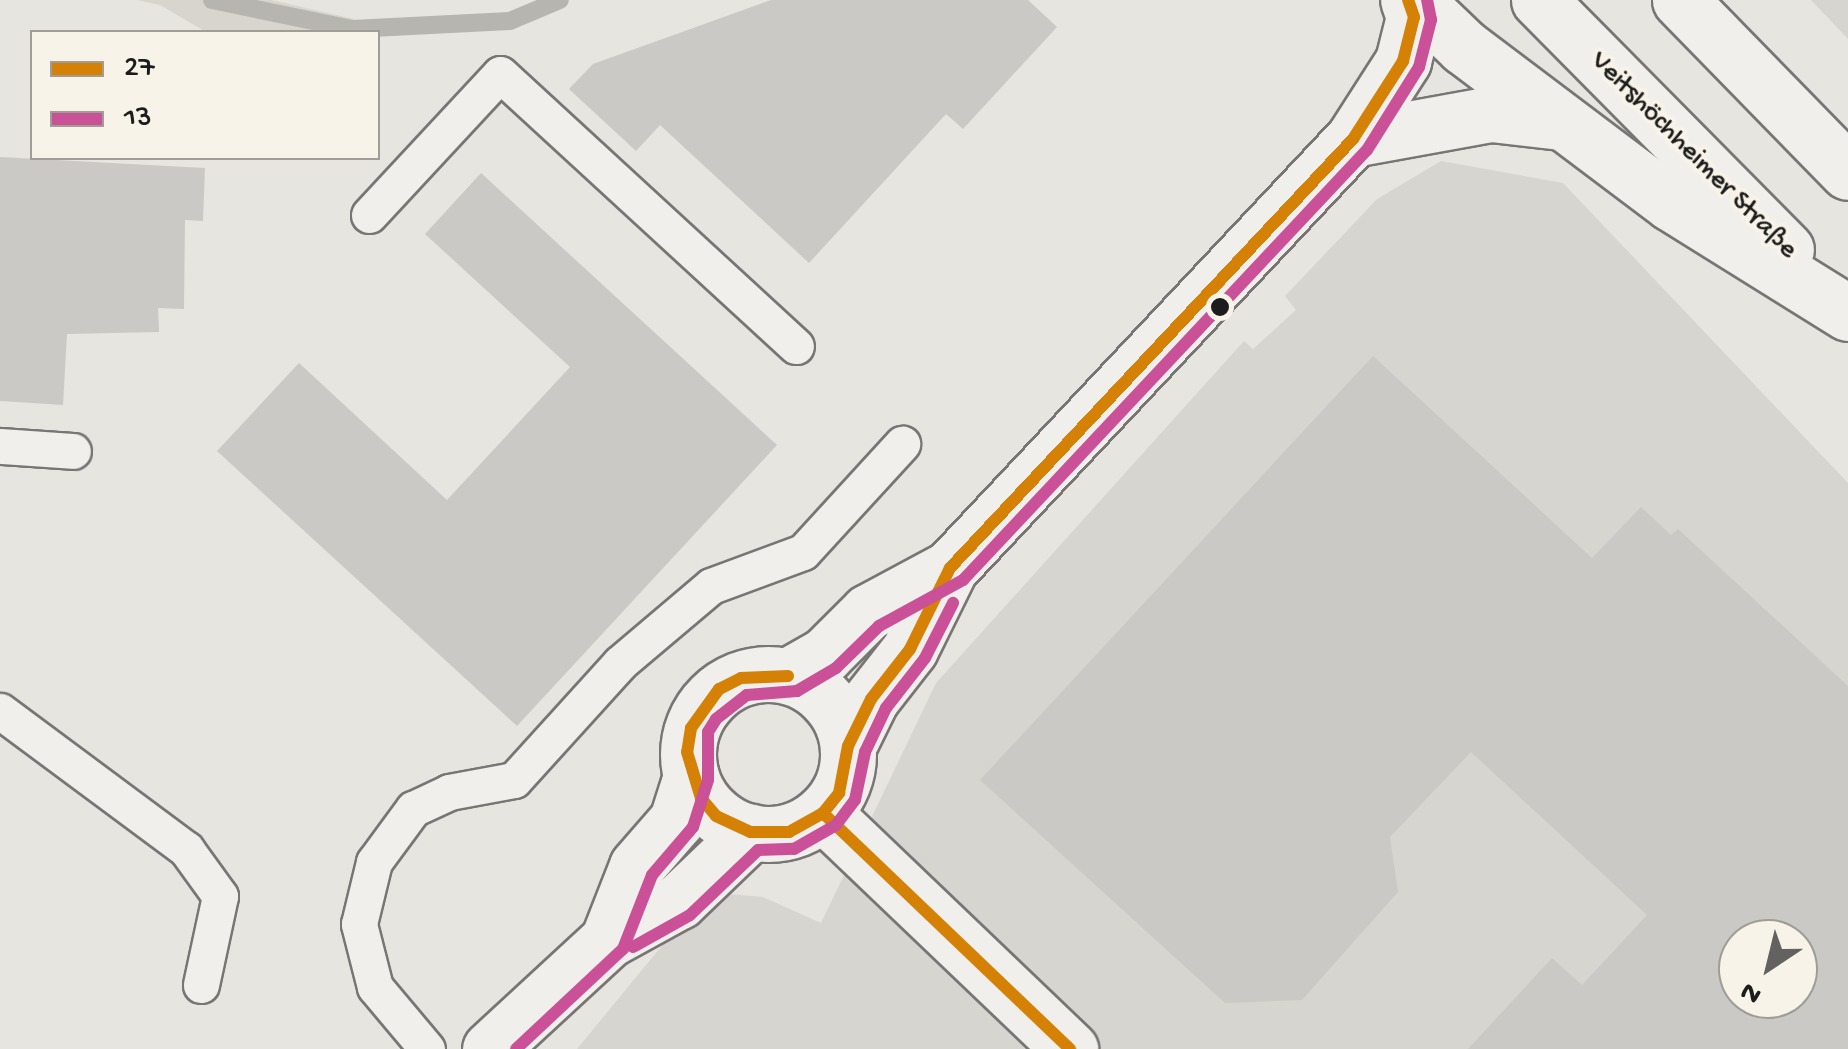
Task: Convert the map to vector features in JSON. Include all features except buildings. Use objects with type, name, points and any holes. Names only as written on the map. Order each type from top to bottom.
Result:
[{"type":"main road","points":[[1412,0],[1464,48],[1671,203],[1848,313]]},
{"type":"main road","points":[[691,776],[716,816],[752,832],[790,832],[824,813],[843,782],[848,746],[871,699],[910,648],[950,568],[1352,139],[1404,61],[1414,18],[1412,0]]},
{"type":"main road","name":"Veitshöchheimer Straße","points":[[1539,0],[1848,313]]},
{"type":"main road","points":[[1680,0],[1848,172]]},
{"type":"main road","points":[[1352,139],[1491,114],[1564,122]]},
{"type":"main road","points":[[608,940],[638,866],[676,820],[691,776],[692,728],[719,689],[741,678],[788,676],[825,655],[868,612],[950,568]]},
{"type":"main road","points":[[788,676],[830,701],[848,746]]},
{"type":"main road","points":[[824,813],[1070,1049]]},
{"type":"main road","points":[[490,1049],[608,940],[679,902],[752,832]]},
{"type":"lane","points":[[369,215],[500,74],[796,346]]},
{"type":"lane","points":[[427,1049],[375,987],[359,924],[374,862],[413,808],[449,792],[514,780],[620,663],[711,586],[803,552],[902,444]]},
{"type":"lane","points":[[0,446],[73,451]]},
{"type":"lane","points":[[0,711],[186,849],[220,896],[200,985]]},
{"type":"shaded area","points":[[137,0],[271,0],[354,19],[353,30],[203,30],[160,5]]},
{"type":"shaded area","points":[[1811,0],[1848,0],[1848,39]]},
{"type":"shaded area","points":[[1441,161],[1563,183],[1848,483],[1848,1049],[577,1049],[697,903],[729,894],[763,897],[821,923],[936,683],[1244,341],[1253,349],[1296,310],[1285,296],[1377,199]]},
{"type":"waterway","points":[[212,0],[352,29],[510,21],[560,0]]},
{"type":"transit line","name":"27","points":[[788,676],[741,678],[719,689],[691,728],[687,752],[701,798],[716,816],[751,832],[789,832],[823,813],[839,793],[848,746],[871,699],[910,649],[950,568],[1353,139],[1403,61],[1414,17],[1408,0]]},
{"type":"transit line","name":"13","points":[[516,1049],[623,949],[652,875],[693,827],[708,780],[708,732],[716,719],[747,695],[797,691],[836,668],[879,626],[963,580],[1367,150],[1419,67],[1431,20],[1427,0]]},
{"type":"transit line","name":"13","points":[[633,947],[690,915],[758,850],[794,849],[836,825],[855,800],[865,752],[886,708],[925,658],[953,603]]},
{"type":"transit line","name":"27","points":[[823,813],[1070,1049]]}]
